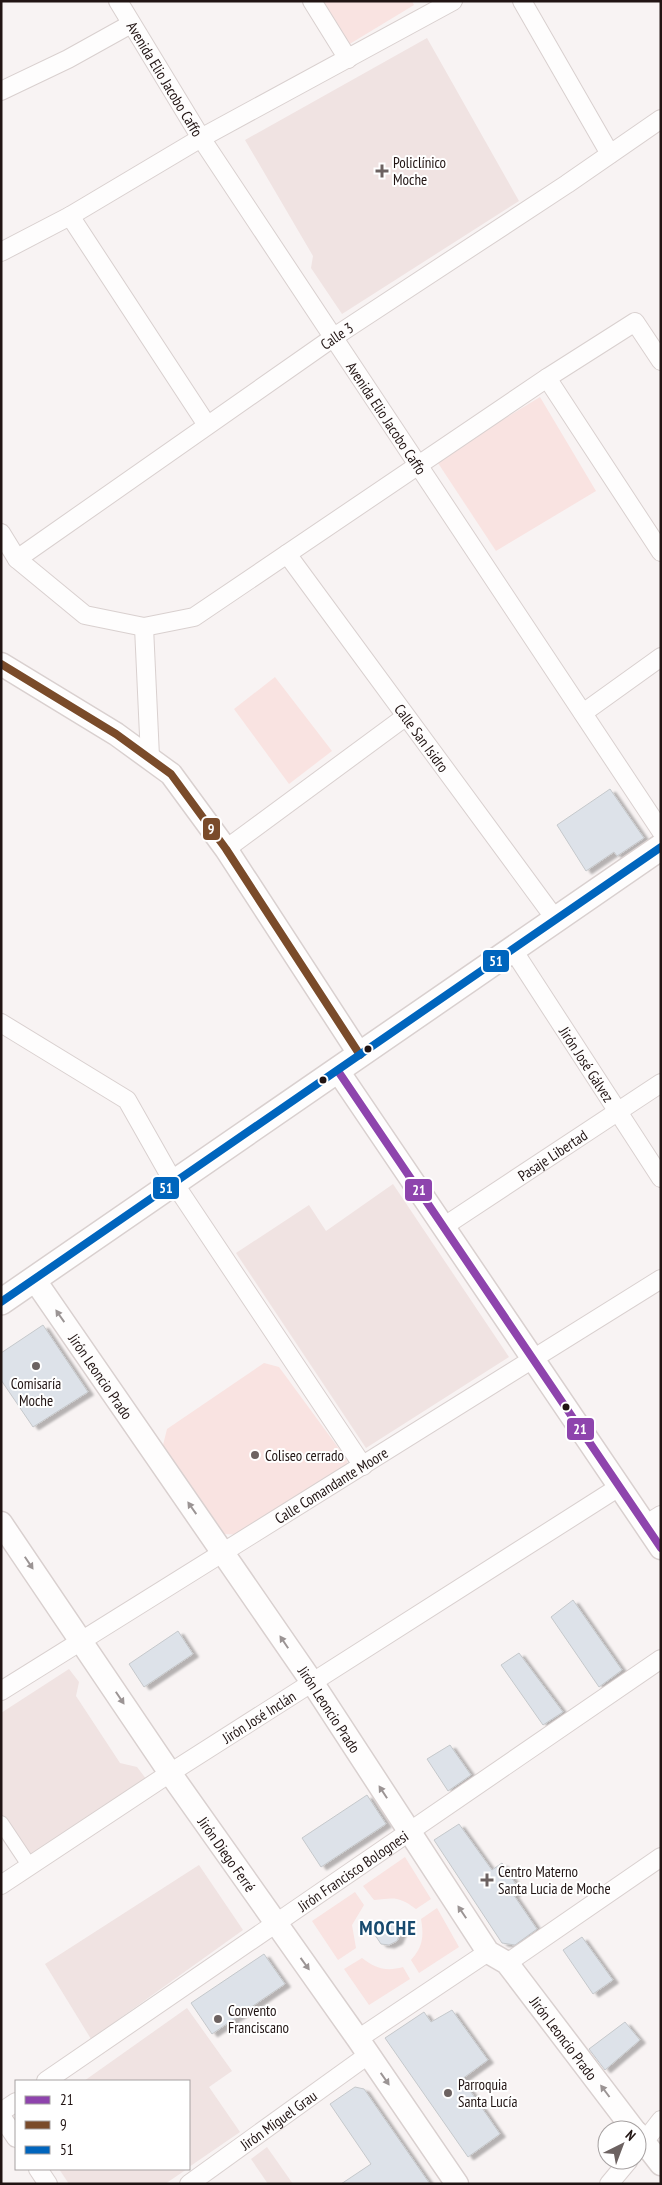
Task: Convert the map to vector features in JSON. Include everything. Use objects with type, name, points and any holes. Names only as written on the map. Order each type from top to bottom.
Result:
[{"type":"main road","points":[[5,1293],[34,1279],[661,847]]},
{"type":"street","name":"Avenida Elio Jacobo Caffo","points":[[118,1],[201,138],[661,831]]},
{"type":"street","points":[[312,1],[348,59]]},
{"type":"street","points":[[1,252],[70,216],[201,138],[453,1]]},
{"type":"street","points":[[522,1],[610,154]]},
{"type":"street","points":[[1,91],[68,59],[132,24]]},
{"type":"street","name":"Calle 3","points":[[17,559],[334,337],[661,119]]},
{"type":"street","points":[[70,216],[207,425]]},
{"type":"street","points":[[1,533],[17,559],[85,615],[144,627],[194,617],[547,378],[635,322],[661,361]]},
{"type":"street","points":[[547,378],[661,552]]},
{"type":"street","name":"Calle San Isidro","points":[[287,554],[556,920]]},
{"type":"street","points":[[144,627],[150,757]]},
{"type":"street","points":[[583,713],[661,657]]},
{"type":"street","points":[[1,664],[116,734],[171,774],[226,849],[360,1056]]},
{"type":"street","points":[[226,849],[405,717]]},
{"type":"street","name":"Jirón José Gálvez","points":[[513,950],[661,1178]]},
{"type":"street","points":[[1,1023],[127,1100],[174,1183],[363,1466]]},
{"type":"street","points":[[338,1071],[619,1487],[653,1520],[661,1548]]},
{"type":"street","name":"Pasaje Libertad","points":[[444,1227],[661,1083]]},
{"type":"street","name":"Jirón Leoncio Prado","points":[[34,1279],[312,1682],[410,1833],[498,1958],[623,2120]]},
{"type":"street","name":"Calle Comandante Moore","points":[[1,1691],[661,1279]]},
{"type":"street","name":"Jirón José Inclán","points":[[1,1885],[170,1773],[619,1487]]},
{"type":"street","name":"Jirón Diego Ferré","points":[[1,1523],[170,1773],[457,2184]]},
{"type":"street","name":"Jirón Francisco Bolognesi","points":[[47,2080],[661,1659]]},
{"type":"street","points":[[1,1823],[29,1865]]},
{"type":"street","name":"Jirón Miguel Grau","points":[[188,2184],[363,2047],[498,1958],[661,1856]]},
{"type":"street","points":[[1,2112],[15,2103]]},
{"type":"street","points":[[1,2116],[15,2137]]},
{"type":"street","points":[[647,2132],[661,2120]]},
{"type":"street","name":"Jirón Leoncio Prado","points":[[647,2149],[661,2164]]},
{"type":"street","points":[[39,2170],[48,2184]]},
{"type":"street","points":[[609,2184],[621,2170]]},
{"type":"shaded area","points":[[321,1],[412,1],[414,5],[348,45]]},
{"type":"shaded area","name":"Policlínico Moche","points":[[427,38],[519,201],[342,314],[311,268],[313,256],[245,140]]},
{"type":"shaded area","points":[[540,397],[596,491],[496,551],[436,460]]},
{"type":"shaded area","points":[[275,677],[332,751],[289,784],[234,709]]},
{"type":"shaded area","points":[[393,1184],[509,1357],[366,1448],[236,1253],[309,1205],[326,1231]]},
{"type":"shaded area","name":"Coliseo cerrado","points":[[264,1363],[279,1367],[348,1461],[344,1470],[241,1535],[224,1534],[162,1449],[167,1429]]},
{"type":"shaded area","points":[[69,1669],[79,1682],[76,1696],[120,1763],[137,1767],[150,1784],[30,1863],[1,1820],[1,1713]]},
{"type":"shaded area","points":[[405,1857],[431,1899],[416,1909],[396,1899],[374,1900],[363,1886]]},
{"type":"shaded area","points":[[199,1865],[243,1930],[91,2039],[45,1964]]},
{"type":"shaded area","points":[[355,1892],[364,1905],[352,1925],[356,1948],[338,1960],[312,1921]]},
{"type":"shaded area","points":[[437,1908],[459,1947],[419,1973],[411,1960],[422,1941],[421,1919]]},
{"type":"shaded area","points":[[362,1958],[381,1968],[403,1967],[410,1979],[369,2005],[344,1969]]},
{"type":"shaded area","points":[[187,2008],[232,2071],[209,2087],[240,2132],[190,2166],[190,2080],[85,2080]]},
{"type":"shaded area","points":[[267,2147],[293,2184],[268,2184],[251,2159]]},
{"type":"shaded area","points":[[60,2170],[186,2170],[165,2184],[69,2184]]},
{"type":"building","points":[[610,789],[644,838],[617,856],[614,852],[586,871],[557,825]]},
{"type":"building","name":"Comisaría Moche","points":[[43,1325],[88,1392],[33,1427],[1,1380],[1,1353]]},
{"type":"building","points":[[573,1600],[622,1670],[599,1687],[551,1617]]},
{"type":"building","points":[[178,1631],[193,1654],[144,1687],[129,1664]]},
{"type":"building","points":[[519,1653],[563,1712],[543,1725],[501,1665]]},
{"type":"building","points":[[450,1745],[471,1775],[448,1791],[427,1759]]},
{"type":"building","points":[[367,1795],[386,1824],[321,1867],[302,1838]]},
{"type":"building","name":"Centro Materno Santa Lucia de Moche","points":[[459,1824],[492,1870],[502,1863],[519,1889],[513,1894],[537,1929],[515,1945],[502,1943],[434,1840]]},
{"type":"building","points":[[385,1922],[394,1923],[401,1932],[397,1941],[389,1945],[381,1944],[375,1935],[378,1926]]},
{"type":"building","points":[[582,1937],[613,1980],[593,1994],[563,1950]]},
{"type":"building","name":"Convento Franciscano","points":[[264,1954],[285,1984],[212,2034],[191,2003]]},
{"type":"building","name":"Parroquia Santa Lucía","points":[[452,2010],[488,2060],[462,2079],[500,2134],[468,2157],[385,2038],[424,2012],[431,2022]]},
{"type":"building","points":[[625,2022],[640,2040],[605,2070],[589,2049]]},
{"type":"building","points":[[355,2087],[364,2089],[430,2184],[341,2184],[371,2164],[330,2104]]},
{"type":"transit line","name":"9","points":[[1,664],[116,734],[171,774],[226,849],[360,1055]]},
{"type":"transit line","name":"51","points":[[1,1302],[661,847]]},
{"type":"transit line","name":"21","points":[[338,1071],[661,1548]]},
{"type":"place","name":"Policlínico Moche","points":[[382,171]]},
{"type":"place","name":"Comisaría Moche","points":[[36,1366]]},
{"type":"place","name":"Coliseo cerrado","points":[[255,1455]]},
{"type":"place","name":"Centro Materno Santa Lucia de Moche","points":[[487,1880]]},
{"type":"place","name":"Convento Franciscano","points":[[218,2019]]},
{"type":"place","name":"Parroquia Santa Lucía","points":[[448,2093]]},
{"type":"district","name":"MOCHE","points":[[388,1928]]}]
